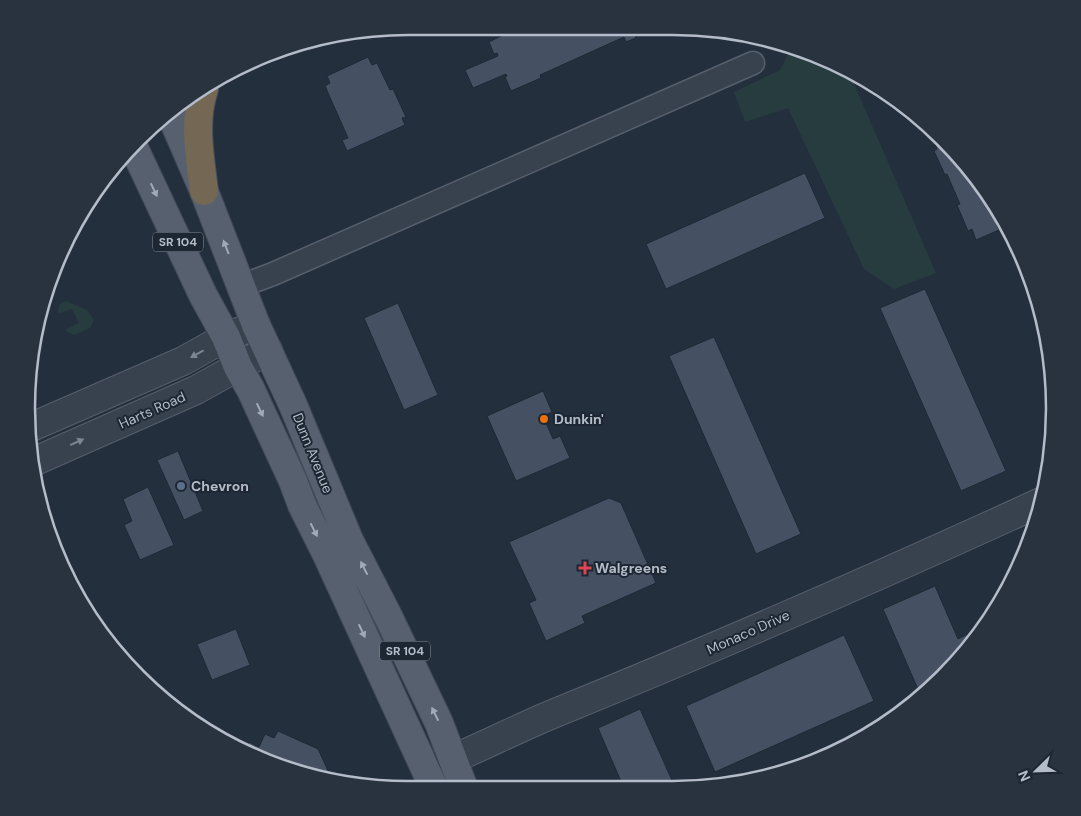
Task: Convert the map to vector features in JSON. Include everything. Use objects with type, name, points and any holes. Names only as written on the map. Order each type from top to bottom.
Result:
[{"type":"highway","points":[[201,98],[197,133],[204,191]]},
{"type":"main road","name":"Dunn Avenue","points":[[173,119],[204,191],[256,325],[293,405],[305,438],[349,540],[439,722],[461,781]]},
{"type":"main road","name":"SR 104","points":[[136,153],[203,295],[226,337],[238,367],[254,397],[429,778]]},
{"type":"street","points":[[241,286],[273,274],[753,63]]},
{"type":"street","points":[[36,425],[183,361],[226,337],[256,325]]},
{"type":"street","name":"Harts Road","points":[[38,460],[196,390],[268,350]]},
{"type":"street","name":"Monaco Drive","points":[[429,778],[453,760],[558,712],[660,670],[1033,506]]},
{"type":"green space","points":[[788,54],[816,63],[853,81],[936,273],[894,289],[864,269],[788,108],[745,122],[734,92],[780,70]]},
{"type":"green space","points":[[66,301],[87,310],[94,320],[90,328],[74,335],[66,331],[66,329],[79,323],[72,309],[58,312],[59,305]]},
{"type":"building","points":[[503,35],[635,35],[636,38],[626,42],[624,37],[540,75],[541,78],[511,91],[505,77],[507,76],[506,74],[473,88],[465,70],[498,56],[497,53],[494,54],[489,42]]},
{"type":"building","points":[[368,57],[372,65],[377,63],[390,90],[393,89],[406,117],[402,118],[405,125],[347,151],[342,140],[348,138],[325,86],[330,83],[327,76]]},
{"type":"building","points":[[934,141],[969,181],[995,220],[999,230],[976,240],[972,229],[968,231],[957,205],[960,204],[947,174],[945,175],[934,151],[937,149]]},
{"type":"building","points":[[805,173],[825,218],[666,289],[646,244]]},
{"type":"building","points":[[925,289],[1006,471],[961,491],[880,308]]},
{"type":"building","points":[[398,303],[438,395],[404,410],[364,318]]},
{"type":"building","points":[[714,337],[801,534],[756,554],[669,356]]},
{"type":"building","points":[[543,391],[552,412],[543,416],[553,439],[560,436],[570,458],[516,481],[487,416]]},
{"type":"building","name":"Chevron","points":[[178,451],[203,511],[184,520],[157,460]]},
{"type":"building","points":[[148,487],[174,545],[140,560],[124,525],[132,521],[123,499]]},
{"type":"building","name":"Walgreens","points":[[609,498],[621,503],[656,583],[582,616],[585,623],[546,641],[529,603],[536,600],[509,542]]},
{"type":"building","points":[[935,586],[958,639],[970,633],[937,672],[918,689],[883,609]]},
{"type":"building","points":[[236,629],[250,665],[212,680],[197,644]]},
{"type":"building","points":[[844,635],[874,701],[715,772],[686,706]]},
{"type":"building","points":[[640,709],[672,781],[621,781],[598,728]]},
{"type":"building","points":[[278,731],[318,749],[329,772],[288,761],[248,745],[249,742],[259,747],[265,734],[274,738]]},
{"type":"place","name":"Dunkin'","points":[[544,419]]},
{"type":"place","name":"Chevron","points":[[181,486]]},
{"type":"place","name":"Walgreens","points":[[585,568]]}]
